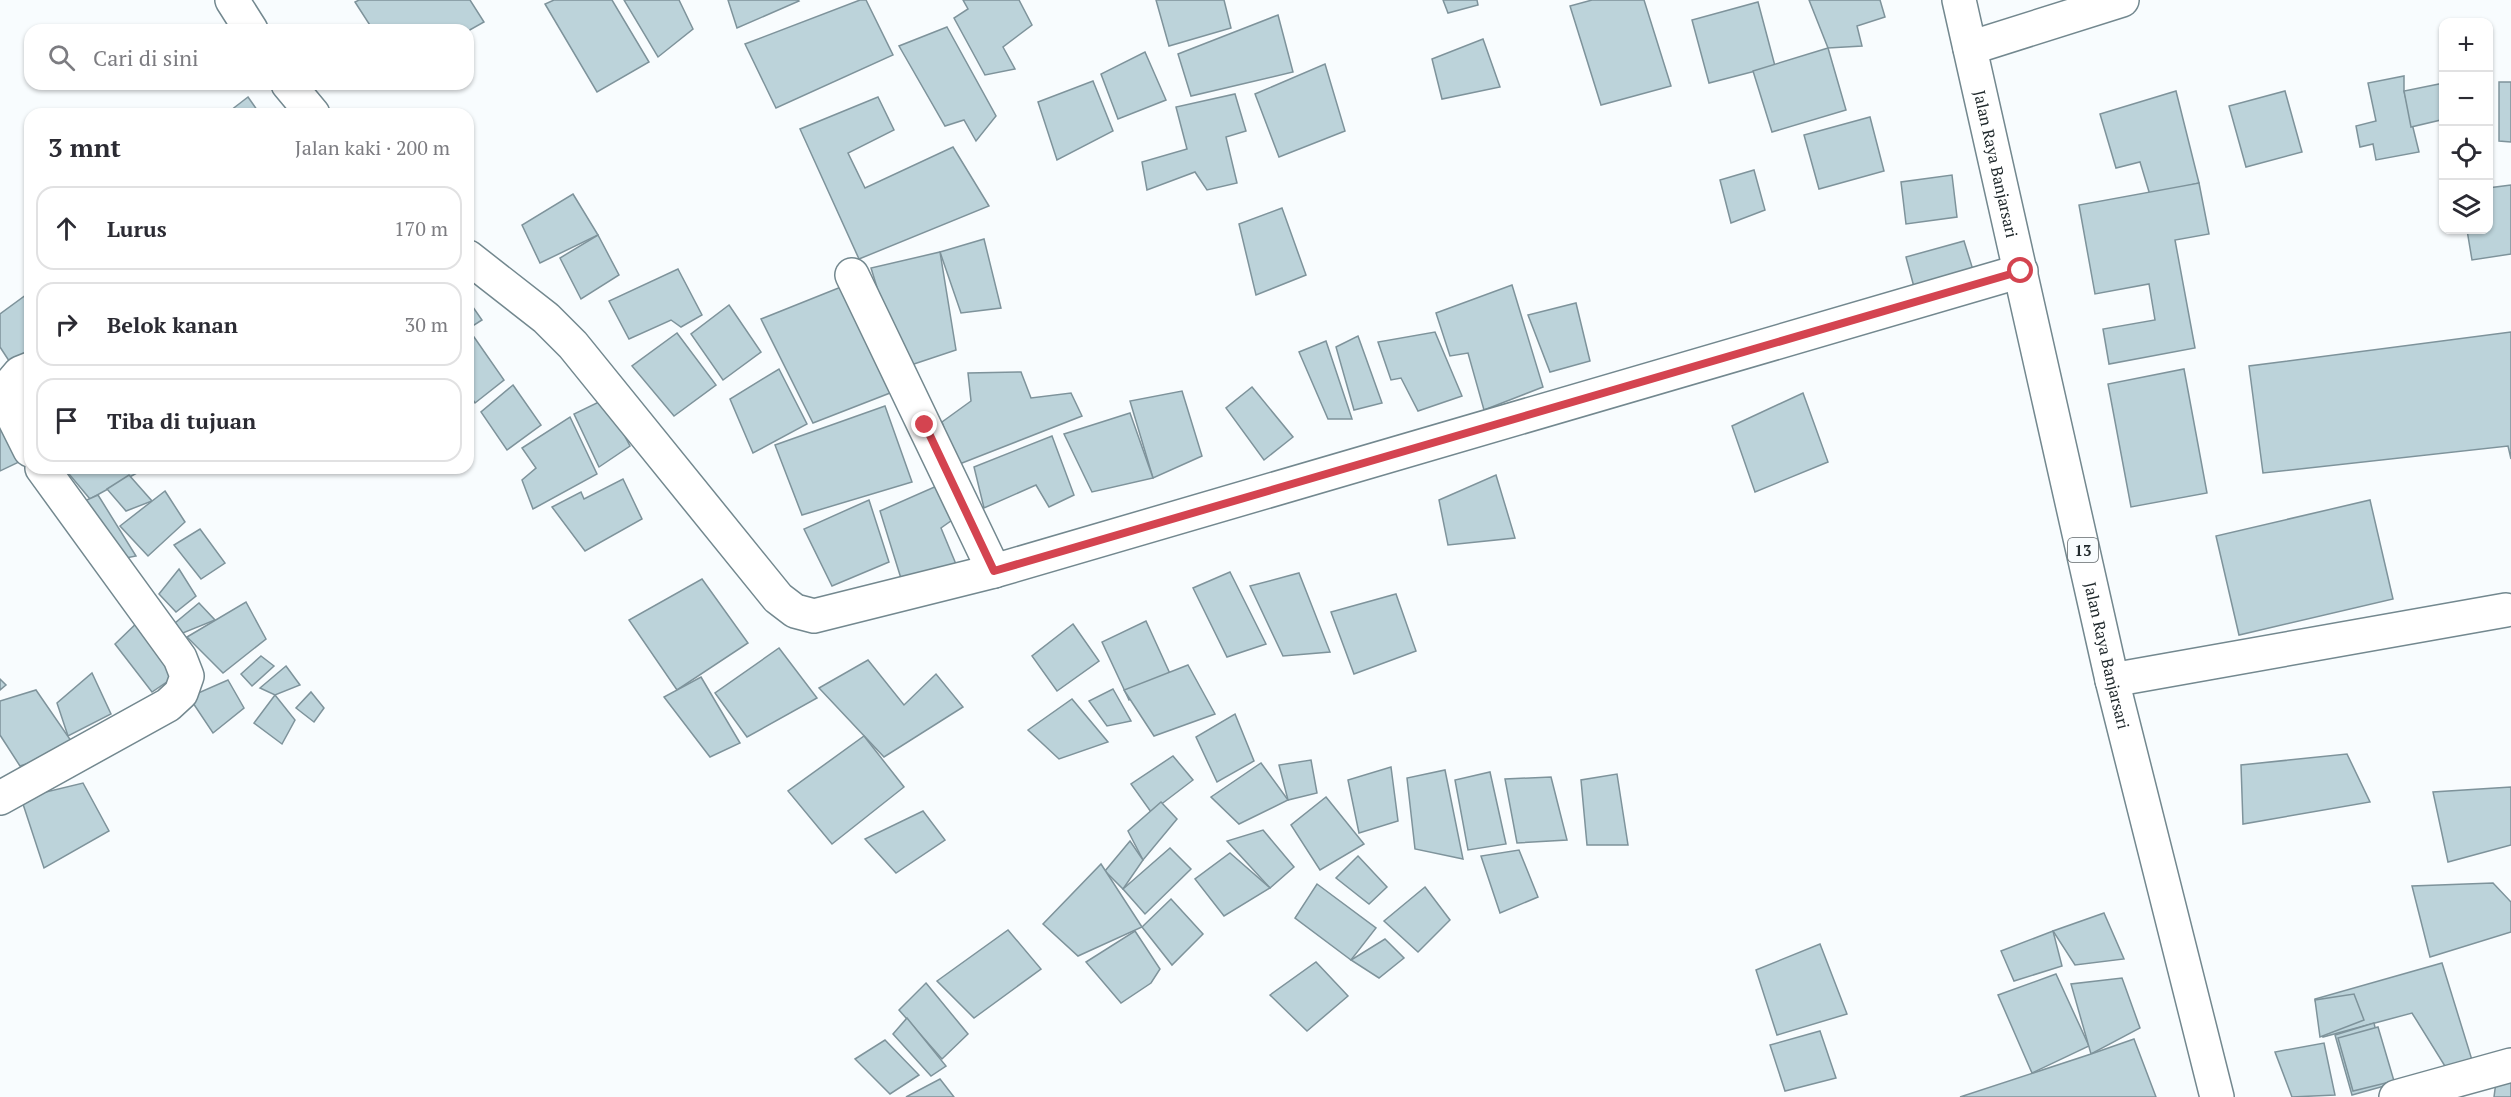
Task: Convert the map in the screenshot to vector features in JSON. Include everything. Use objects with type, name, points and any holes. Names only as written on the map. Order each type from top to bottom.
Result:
[{"type":"main road","name":"Jalan Raya Banjarsari","points":[[1959,0],[2112,680],[2217,1097]]},
{"type":"main road","points":[[1970,48],[2121,0]]},
{"type":"main road","points":[[293,90],[308,108]]},
{"type":"main road","points":[[474,262],[546,318],[573,345],[778,598],[795,611],[814,616],[836,613],[994,571],[2021,271]]},
{"type":"main road","points":[[852,275],[994,571]]},
{"type":"main road","points":[[24,371],[8,387],[9,408],[24,438]]},
{"type":"main road","points":[[0,798],[168,705],[181,693],[187,676],[180,658],[46,474]]},
{"type":"main road","points":[[2112,680],[2506,610]]},
{"type":"main road","points":[[2396,1097],[2511,1065]]},
{"type":"building","points":[[359,0],[470,0],[484,22],[474,28],[474,24],[369,24],[355,2]]},
{"type":"building","points":[[554,0],[612,0],[649,62],[597,92],[545,4]]},
{"type":"building","points":[[624,0],[679,0],[693,29],[658,57]]},
{"type":"building","points":[[728,0],[798,0],[799,1],[737,28]]},
{"type":"building","points":[[860,0],[866,0],[893,55],[776,108],[745,44]]},
{"type":"building","points":[[963,0],[1019,0],[1032,25],[1003,47],[1015,69],[985,75],[954,18],[968,9]]},
{"type":"building","points":[[1156,0],[1224,0],[1231,28],[1169,46]]},
{"type":"building","points":[[1443,0],[1477,0],[1478,5],[1448,13]]},
{"type":"building","points":[[1592,0],[1644,0],[1671,86],[1601,105],[1570,6]]},
{"type":"building","points":[[1809,0],[1880,0],[1885,17],[1857,26],[1862,46],[1828,48]]},
{"type":"building","points":[[1758,2],[1775,66],[1709,83],[1692,20]]},
{"type":"building","points":[[1278,15],[1293,72],[1191,96],[1178,54]]},
{"type":"building","points":[[947,27],[996,116],[976,141],[964,120],[945,126],[899,46]]},
{"type":"building","points":[[1483,39],[1500,87],[1442,99],[1432,59]]},
{"type":"building","points":[[1828,48],[1846,110],[1772,132],[1753,71]]},
{"type":"building","points":[[1145,52],[1166,100],[1118,119],[1101,74]]},
{"type":"building","points":[[1325,64],[1345,131],[1279,157],[1255,94]]},
{"type":"building","points":[[2404,76],[2404,91],[2419,152],[2376,160],[2373,144],[2360,147],[2356,126],[2376,121],[2368,83]]},
{"type":"building","points":[[1093,81],[1113,131],[1057,160],[1038,102]]},
{"type":"building","points":[[2499,82],[2511,82],[2511,142],[2499,141]]},
{"type":"building","points":[[2439,84],[2439,120],[2411,127],[2404,91]]},
{"type":"building","points":[[2176,91],[2199,183],[2150,195],[2140,162],[2116,168],[2100,114]]},
{"type":"building","points":[[2285,91],[2302,152],[2246,167],[2229,106]]},
{"type":"building","points":[[1235,94],[1246,131],[1226,137],[1237,183],[1207,190],[1195,172],[1147,190],[1142,162],[1187,149],[1176,107]]},
{"type":"building","points":[[248,97],[256,108],[234,108]]},
{"type":"building","points":[[878,97],[894,130],[848,153],[865,188],[953,147],[989,206],[859,259],[800,129]]},
{"type":"building","points":[[1870,117],[1884,171],[1819,189],[1804,135]]},
{"type":"building","points":[[1754,170],[1765,210],[1731,223],[1720,180]]},
{"type":"building","points":[[1952,175],[1957,217],[1906,224],[1901,182]]},
{"type":"building","points":[[2199,183],[2209,234],[2175,240],[2195,348],[2109,364],[2103,329],[2155,320],[2149,284],[2095,294],[2079,205]]},
{"type":"building","points":[[2511,185],[2511,254],[2472,260],[2468,234],[2493,234],[2493,187]]},
{"type":"building","points":[[573,194],[598,235],[540,263],[522,225]]},
{"type":"building","points":[[1282,208],[1306,275],[1256,295],[1239,224]]},
{"type":"building","points":[[598,235],[619,275],[581,299],[560,258]]},
{"type":"building","points":[[984,239],[1001,308],[961,313],[940,252]]},
{"type":"building","points":[[1964,241],[1973,270],[1914,287],[1906,257]]},
{"type":"building","points":[[940,252],[956,350],[902,368],[871,268]]},
{"type":"building","points":[[678,269],[702,315],[681,327],[671,320],[629,339],[609,301]]},
{"type":"building","points":[[1512,285],[1543,387],[1484,410],[1468,353],[1450,356],[1436,313]]},
{"type":"building","points":[[841,287],[890,393],[813,423],[761,319]]},
{"type":"building","points":[[24,296],[24,359],[13,367],[0,347],[0,314]]},
{"type":"building","points":[[1576,303],[1590,361],[1550,372],[1528,315]]},
{"type":"building","points":[[729,305],[761,352],[723,380],[691,334]]},
{"type":"building","points":[[474,309],[482,320],[474,325]]},
{"type":"building","points":[[1435,332],[1462,396],[1418,411],[1401,378],[1391,380],[1378,342]]},
{"type":"building","points":[[2511,332],[2511,459],[2508,446],[2263,473],[2249,366]]},
{"type":"building","points":[[677,333],[716,385],[674,416],[632,366]]},
{"type":"building","points":[[1358,336],[1382,403],[1354,410],[1336,347]]},
{"type":"building","points":[[474,337],[504,380],[475,403],[474,401]]},
{"type":"building","points":[[1326,341],[1352,419],[1328,419],[1299,352]]},
{"type":"building","points":[[779,369],[807,424],[753,453],[730,399]]},
{"type":"building","points":[[2184,369],[2207,493],[2131,507],[2108,384]]},
{"type":"building","points":[[1021,372],[1031,398],[1071,393],[1082,416],[957,465],[942,422],[971,401],[968,373]]},
{"type":"building","points":[[513,385],[541,425],[507,450],[481,412]]},
{"type":"building","points":[[1252,387],[1293,437],[1264,460],[1226,408]]},
{"type":"building","points":[[1182,391],[1202,456],[1153,478],[1130,401]]},
{"type":"building","points":[[1803,393],[1828,462],[1755,492],[1732,426]]},
{"type":"building","points":[[605,399],[630,446],[599,467],[574,414]]},
{"type":"building","points":[[885,406],[912,482],[802,515],[775,445]]},
{"type":"building","points":[[1130,413],[1153,478],[1092,492],[1064,434]]},
{"type":"building","points":[[0,417],[19,462],[0,471]]},
{"type":"building","points":[[570,417],[597,474],[533,509],[522,480],[536,468],[522,448]]},
{"type":"building","points":[[1052,436],[1074,495],[1049,507],[1036,485],[984,508],[974,467]]},
{"type":"building","points":[[69,474],[135,474],[90,499]]},
{"type":"building","points":[[129,475],[152,501],[126,511],[107,489]]},
{"type":"building","points":[[1496,475],[1515,538],[1448,545],[1439,500]]},
{"type":"building","points":[[623,479],[642,519],[585,551],[552,507],[581,492],[584,499]]},
{"type":"building","points":[[939,485],[955,518],[941,528],[958,569],[904,588],[880,511]]},
{"type":"building","points":[[165,491],[185,522],[148,556],[120,526]]},
{"type":"building","points":[[98,495],[136,556],[116,560],[80,503]]},
{"type":"building","points":[[869,500],[889,562],[832,586],[804,529]]},
{"type":"building","points":[[2370,500],[2393,599],[2239,635],[2216,536]]},
{"type":"building","points":[[200,529],[225,563],[201,579],[174,545]]},
{"type":"building","points":[[179,569],[196,596],[176,612],[159,594]]},
{"type":"building","points":[[1230,572],[1266,644],[1227,657],[1193,588]]},
{"type":"building","points":[[1299,573],[1330,652],[1283,656],[1250,586]]},
{"type":"building","points":[[702,579],[748,643],[677,690],[629,620]]},
{"type":"building","points":[[1396,594],[1416,651],[1354,674],[1331,612]]},
{"type":"building","points":[[246,602],[266,639],[223,673],[187,637]]},
{"type":"building","points":[[199,603],[215,620],[178,635],[169,628]]},
{"type":"building","points":[[141,619],[177,675],[152,692],[115,644]]},
{"type":"building","points":[[1146,621],[1171,676],[1129,700],[1102,642]]},
{"type":"building","points":[[1073,624],[1099,661],[1057,691],[1032,656]]},
{"type":"building","points":[[779,648],[817,698],[747,737],[715,693]]},
{"type":"building","points":[[261,656],[274,666],[252,686],[241,674]]},
{"type":"building","points":[[868,660],[904,705],[936,674],[963,707],[884,757],[819,688]]},
{"type":"building","points":[[1188,665],[1215,714],[1154,736],[1124,690]]},
{"type":"building","points":[[286,666],[300,685],[275,695],[260,688]]},
{"type":"building","points":[[92,673],[111,714],[68,736],[57,703]]},
{"type":"building","points":[[701,677],[740,743],[710,757],[664,697]]},
{"type":"building","points":[[0,679],[6,685],[0,690]]},
{"type":"building","points":[[228,680],[244,708],[213,733],[189,697]]},
{"type":"building","points":[[1113,689],[1131,721],[1107,726],[1089,701]]},
{"type":"building","points":[[36,690],[76,748],[20,766],[0,735],[0,701]]},
{"type":"building","points":[[311,692],[324,708],[314,722],[296,708]]},
{"type":"building","points":[[275,695],[295,720],[282,744],[254,723]]},
{"type":"building","points":[[1072,699],[1108,742],[1059,759],[1028,730]]},
{"type":"building","points":[[1235,714],[1254,761],[1217,782],[1196,737]]},
{"type":"building","points":[[864,736],[904,787],[832,844],[788,791]]},
{"type":"building","points":[[2347,754],[2370,802],[2243,824],[2241,765]]},
{"type":"building","points":[[1173,756],[1193,780],[1151,812],[1131,784]]},
{"type":"building","points":[[1311,760],[1317,793],[1288,800],[1279,765]]},
{"type":"building","points":[[1261,763],[1288,800],[1239,824],[1211,797]]},
{"type":"building","points":[[1391,767],[1398,821],[1359,833],[1348,780]]},
{"type":"building","points":[[1445,770],[1463,859],[1415,849],[1407,778]]},
{"type":"building","points":[[1490,772],[1506,844],[1468,850],[1455,780]]},
{"type":"building","points":[[1617,774],[1628,845],[1587,845],[1581,780]]},
{"type":"building","points":[[1551,777],[1567,840],[1517,843],[1505,779]]},
{"type":"building","points":[[83,783],[109,831],[44,868],[21,798]]},
{"type":"building","points":[[2511,787],[2511,845],[2448,862],[2433,792]]},
{"type":"building","points":[[1326,797],[1364,844],[1320,870],[1291,825]]},
{"type":"building","points":[[1161,802],[1177,819],[1143,860],[1128,831]]},
{"type":"building","points":[[923,811],[945,840],[896,873],[865,839]]},
{"type":"building","points":[[1263,830],[1294,867],[1270,888],[1227,841]]},
{"type":"building","points":[[1130,841],[1143,860],[1123,889],[1105,871]]},
{"type":"building","points":[[1170,848],[1191,869],[1145,914],[1123,889]]},
{"type":"building","points":[[1519,850],[1538,897],[1500,913],[1481,856]]},
{"type":"building","points":[[1230,853],[1270,888],[1224,916],[1195,879]]},
{"type":"building","points":[[1358,856],[1387,887],[1369,904],[1336,878]]},
{"type":"building","points":[[1101,864],[1142,927],[1078,956],[1043,924]]},
{"type":"building","points":[[2493,883],[2511,902],[2511,932],[2430,957],[2412,886]]},
{"type":"building","points":[[1317,884],[1376,928],[1351,960],[1295,918]]},
{"type":"building","points":[[1425,887],[1450,920],[1418,952],[1384,921]]},
{"type":"building","points":[[1171,899],[1203,934],[1172,965],[1142,927]]},
{"type":"building","points":[[2104,913],[2124,959],[2075,965],[2053,931]]},
{"type":"building","points":[[1008,930],[1041,969],[974,1018],[937,981]]},
{"type":"building","points":[[1135,931],[1160,969],[1151,983],[1121,1003],[1086,962]]},
{"type":"building","points":[[2053,931],[2062,966],[2014,981],[2001,951]]},
{"type":"building","points":[[1385,939],[1404,958],[1379,978],[1351,960]]},
{"type":"building","points":[[1820,944],[1847,1014],[1777,1035],[1756,970]]},
{"type":"building","points":[[1316,962],[1348,996],[1307,1031],[1270,995]]},
{"type":"building","points":[[2442,963],[2472,1060],[2448,1071],[2412,1013],[2323,1037],[2315,999]]},
{"type":"building","points":[[2056,974],[2089,1046],[2032,1073],[1998,995]]},
{"type":"building","points":[[2122,978],[2140,1028],[2091,1054],[2071,984]]},
{"type":"building","points":[[926,983],[968,1034],[942,1059],[899,1010]]},
{"type":"building","points":[[2354,994],[2364,1020],[2320,1037],[2315,1000]]},
{"type":"building","points":[[907,1018],[946,1066],[931,1076],[893,1034]]},
{"type":"building","points":[[2374,1023],[2388,1085],[2352,1095],[2335,1035]]},
{"type":"building","points":[[2378,1027],[2394,1081],[2353,1091],[2338,1038]]},
{"type":"building","points":[[1820,1031],[1836,1078],[1785,1091],[1770,1045]]},
{"type":"building","points":[[2134,1039],[2156,1097],[1960,1097],[2091,1054]]},
{"type":"building","points":[[885,1040],[919,1075],[890,1094],[855,1059]]},
{"type":"building","points":[[2324,1043],[2335,1095],[2292,1097],[2275,1052]]},
{"type":"building","points":[[940,1079],[954,1097],[906,1097]]},
{"type":"building","points":[[2511,1079],[2511,1097],[2494,1097],[2496,1082]]},
{"type":"route","points":[[925,425],[994,571],[2021,271]]}]
